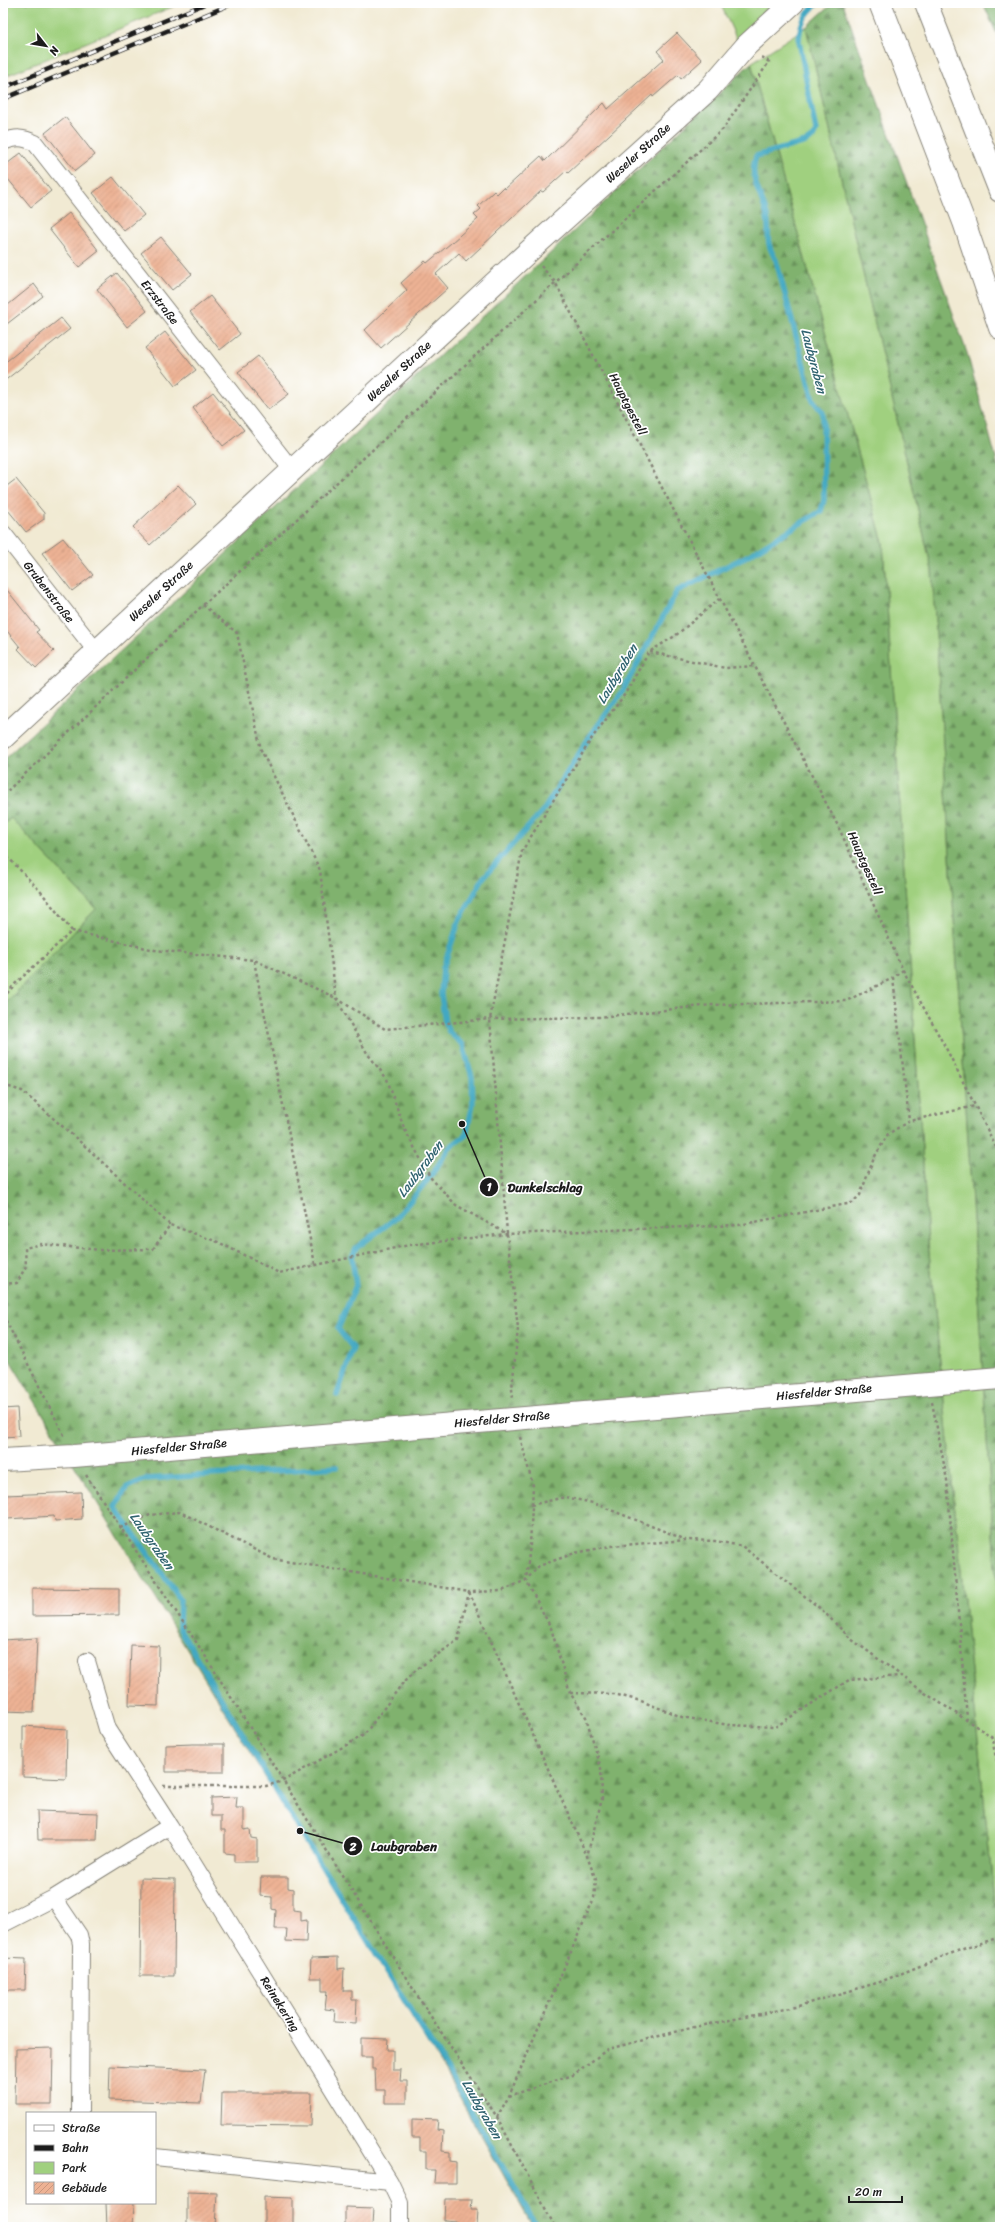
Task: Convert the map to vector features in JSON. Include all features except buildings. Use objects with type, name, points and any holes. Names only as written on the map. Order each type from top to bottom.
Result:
[{"type":"main road","name":"Weseler Straße","points":[[3,738],[528,252],[708,90],[747,45],[793,3]]},
{"type":"main road","points":[[880,3],[964,222],[1000,328]]},
{"type":"main road","points":[[926,3],[1000,191]]},
{"type":"main road","name":"Hiesfelder Straße","points":[[3,1460],[74,1456],[1000,1378]]},
{"type":"street","name":"Erzstraße","points":[[3,142],[13,138],[24,138],[35,143],[292,470]]},
{"type":"street","name":"Grubenstraße","points":[[3,533],[96,651]]},
{"type":"street","name":"Reinekering","points":[[87,1661],[107,1729],[170,1826],[390,2182],[400,2203],[400,2227]]},
{"type":"street","points":[[3,1924],[16,1919],[54,1898],[170,1826]]},
{"type":"street","points":[[54,1898],[79,1935],[81,1944],[80,2112]]},
{"type":"street","points":[[156,2157],[390,2182]]},
{"type":"path","points":[[3,794],[203,605],[723,129],[769,62]]},
{"type":"path","name":"Hauptgestell","points":[[528,252],[555,282],[708,580],[838,826],[903,970],[1000,1155]]},
{"type":"path","points":[[587,1856],[602,1799],[601,1768],[586,1717],[570,1693],[551,1628],[526,1580],[530,1545],[533,1486],[515,1418],[512,1389],[518,1328],[507,1234],[490,1019],[522,851],[592,738],[625,694],[650,652],[675,636],[719,599]]},
{"type":"path","points":[[203,605],[237,633],[261,750],[320,870],[336,998],[367,1053],[387,1079],[404,1128],[430,1177],[456,1205],[507,1234]]},
{"type":"path","points":[[650,652],[725,668],[754,666]]},
{"type":"path","points":[[4,853],[41,892],[72,931],[154,950],[254,960],[336,998],[385,1029],[490,1019],[600,1017],[712,1005],[846,1001],[893,978],[903,970]]},
{"type":"path","points":[[3,998],[15,984],[72,931]]},
{"type":"path","points":[[254,960],[315,1264]]},
{"type":"path","points":[[893,978],[909,1121]]},
{"type":"path","points":[[3,1085],[22,1091],[86,1147],[170,1225],[218,1242],[279,1273],[315,1264],[409,1245],[507,1234],[738,1225],[852,1203],[860,1195],[874,1158],[888,1134],[909,1121],[975,1106]]},
{"type":"path","points":[[3,1284],[17,1283],[26,1266],[25,1248],[41,1244],[100,1250],[153,1249],[170,1225]]},
{"type":"path","points":[[3,1315],[74,1456],[182,1620],[420,2000],[497,2117],[555,2227]]},
{"type":"path","points":[[928,1383],[947,1480],[967,1719]]},
{"type":"path","points":[[531,1505],[565,1497],[593,1503],[686,1540]]},
{"type":"path","points":[[120,1528],[150,1515],[180,1512],[273,1559],[469,1592],[502,1591],[526,1580],[539,1566],[574,1553],[611,1546],[686,1540],[715,1541],[742,1546],[822,1610],[851,1639],[900,1676],[1000,1742]]},
{"type":"path","points":[[144,1786],[266,1786],[283,1781],[364,1735],[402,1684],[417,1670],[458,1640],[469,1592]]},
{"type":"path","points":[[469,1592],[587,1856],[596,1880],[594,1898],[509,2096],[497,2117]]},
{"type":"path","points":[[570,1693],[614,1694],[641,1701],[682,1717],[730,1725],[774,1727],[849,1680],[900,1676]]},
{"type":"path","points":[[991,1735],[1000,1775]]},
{"type":"path","points":[[509,2096],[573,2075],[608,2049],[695,2027],[816,2000],[880,1982],[960,1950],[1000,1937]]},
{"type":"green space","points":[[3,3],[182,3],[3,77]]},
{"type":"green space","points":[[720,3],[772,3],[738,42]]},
{"type":"green space","points":[[833,3],[843,3],[967,353],[1000,473],[1000,1607],[995,1566],[932,570],[806,27]]},
{"type":"green space","points":[[983,3],[1000,3],[1000,41]]},
{"type":"green space","points":[[806,27],[932,570],[995,1566],[1000,1607],[1000,1913],[994,1900],[928,1242],[883,543],[751,63]]},
{"type":"green space","points":[[751,63],[883,543],[928,1242],[994,1900],[1000,1913],[1000,2227],[533,2227],[434,2053],[3,1349],[3,1006],[96,909],[11,818],[3,825],[3,760],[557,247]]},
{"type":"green space","points":[[11,818],[96,909],[3,1006],[3,825]]},
{"type":"waterway","name":"Laubgraben","points":[[337,1395],[353,1348],[338,1329],[356,1285],[352,1257],[356,1248],[396,1218],[430,1177],[450,1147],[466,1135],[473,1104],[472,1077],[463,1045],[449,1032],[445,1023],[441,994],[443,968],[459,921],[483,878],[545,808],[590,736],[622,692],[677,591],[747,556],[821,511],[824,500],[823,413],[813,400],[776,260],[768,242],[767,216],[754,172],[756,156],[806,142],[813,137],[816,131],[799,41],[802,24],[809,11],[818,3]]},
{"type":"waterway","name":"Laubgraben","points":[[337,1467],[146,1479],[127,1487],[115,1507],[180,1599],[179,1628],[300,1831],[448,2071],[537,2227]]},
{"type":"railway","points":[[3,88],[207,3]]},
{"type":"railway","points":[[3,99],[234,3]]},
{"type":"place","name":"Dunkelschlag","points":[[462,1124]]},
{"type":"place","name":"Laubgraben","points":[[300,1831]]}]
